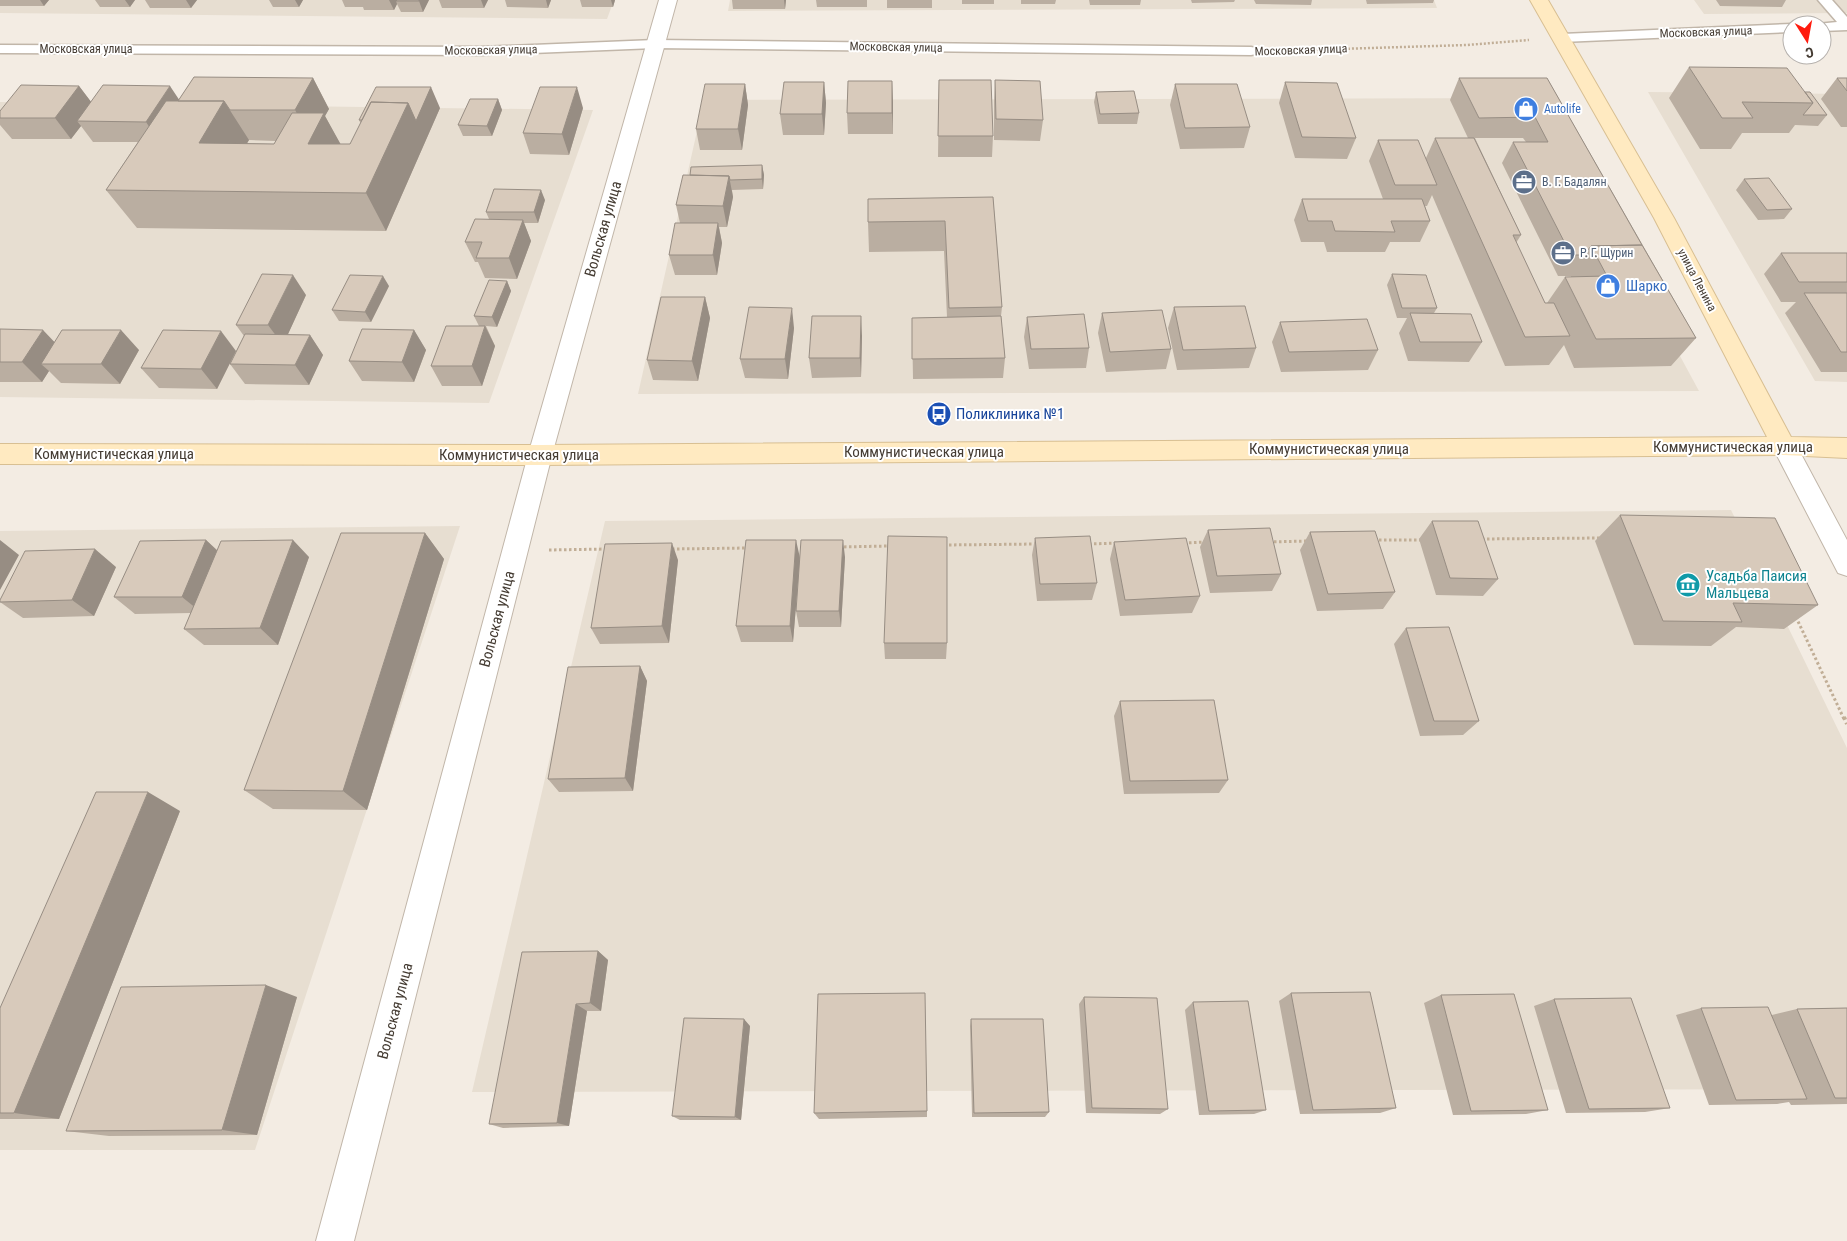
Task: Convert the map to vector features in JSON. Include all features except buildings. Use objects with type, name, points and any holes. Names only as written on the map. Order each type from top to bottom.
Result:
[{"type":"main road","name":"улица Ленина","points":[[1539,0],[1664,218],[1784,446]]},
{"type":"main road","name":"Коммунистическая улица","points":[[0,454],[540,455],[1784,446],[1847,448]]},
{"type":"street","name":"Вольская улица","points":[[328,1239],[540,455],[668,0]]},
{"type":"street","name":"улица Ленина","points":[[1784,446],[1847,565]]},
{"type":"lane","points":[[1825,0],[1847,25]]},
{"type":"lane","points":[[1832,26],[1847,25]]},
{"type":"lane","name":"Московская улица","points":[[1562,38],[1782,28]]},
{"type":"lane","name":"Московская улица","points":[[0,49],[481,51],[655,44],[1251,51]]},
{"type":"path","name":"Московская улица","points":[[1251,51],[1467,45],[1562,38]]},
{"type":"path","points":[[1479,539],[1608,538]]},
{"type":"path","points":[[1370,540],[1429,540]]},
{"type":"path","points":[[1260,542],[1310,541]]},
{"type":"path","points":[[1181,543],[1210,542]]},
{"type":"path","points":[[1081,544],[1121,543]]},
{"type":"path","points":[[942,546],[1042,544]]},
{"type":"path","points":[[833,547],[892,546]]},
{"type":"path","points":[[664,549],[753,548]]},
{"type":"path","points":[[515,550],[614,549]]},
{"type":"path","points":[[1796,617],[1847,724]]},
{"type":"shaded area","points":[[0,0],[614,0],[607,19],[0,13]]},
{"type":"shaded area","points":[[730,0],[1434,0],[1437,8],[728,11]]},
{"type":"shaded area","points":[[1694,0],[1847,0],[1847,13],[1704,14]]},
{"type":"shaded area","points":[[1648,92],[1847,94],[1847,382],[1815,381]]},
{"type":"shaded area","points":[[1540,98],[1699,391],[638,394],[704,100]]},
{"type":"shaded area","points":[[0,102],[593,110],[489,403],[0,397]]},
{"type":"shaded area","points":[[1731,510],[1847,748],[1847,1089],[472,1092],[605,521]]},
{"type":"shaded area","points":[[460,526],[255,1150],[0,1150],[0,531]]},
{"type":"place","name":"Autolife","points":[[1526,109]]},
{"type":"place","name":"В. Г. Бадалян","points":[[1524,182]]},
{"type":"place","name":"Р. Г. Щурин","points":[[1563,253]]},
{"type":"place","name":"Шарко","points":[[1608,286]]},
{"type":"place","name":"Поликлиника №1","points":[[939,414]]},
{"type":"place","name":"Усадьба Паисия Мальцева","points":[[1688,585]]}]
